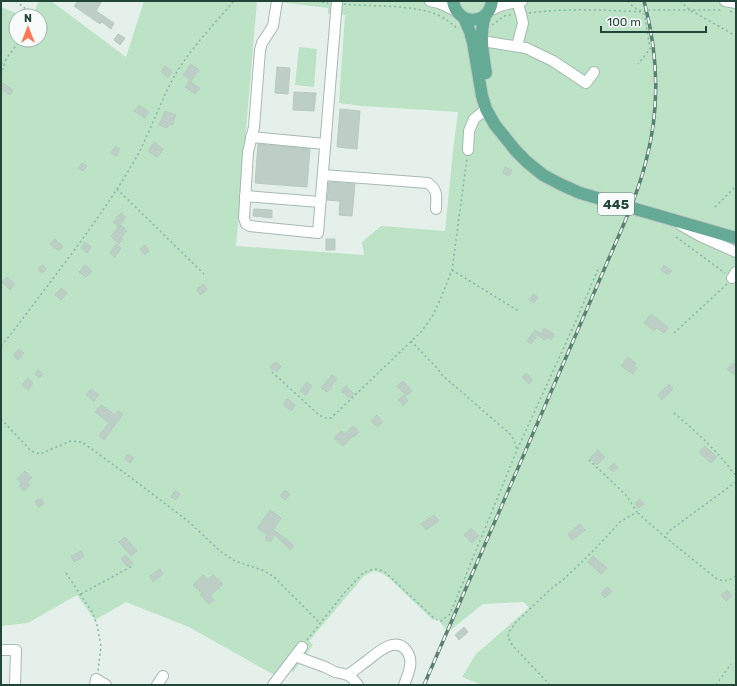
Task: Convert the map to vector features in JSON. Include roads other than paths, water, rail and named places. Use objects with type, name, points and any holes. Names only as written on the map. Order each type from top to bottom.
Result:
[{"type":"main road","points":[[458,10],[469,20],[475,20],[480,18],[489,9]]},
{"type":"main road","name":"445","points":[[489,9],[473,43],[482,96],[486,109],[495,125],[527,162],[543,175],[580,193],[736,238]]},
{"type":"main road","name":"445","points":[[458,10],[478,35],[492,99],[510,144]]},
{"type":"street","points":[[277,1],[273,26],[262,43],[260,50],[254,127],[248,152],[244,218],[246,224],[250,226],[318,233],[337,2]]},
{"type":"street","points":[[430,1],[458,10]]},
{"type":"street","points":[[489,9],[520,2],[523,23],[517,46]]},
{"type":"street","points":[[724,5],[733,7]]},
{"type":"street","points":[[478,35],[526,48],[553,61],[586,83],[594,72]]},
{"type":"street","points":[[468,150],[469,131],[474,119],[486,109]]},
{"type":"street","points":[[251,137],[325,144]]},
{"type":"street","points":[[322,175],[428,183],[434,187],[436,193],[436,209]]},
{"type":"street","points":[[245,196],[320,202]]},
{"type":"street","points":[[672,220],[700,236],[736,252]]},
{"type":"street","points":[[348,675],[382,649],[392,645],[397,645],[402,646],[406,650],[410,660],[410,668],[404,685]]},
{"type":"street","points":[[273,685],[302,647]]},
{"type":"street","points":[[1,650],[16,650],[15,685]]},
{"type":"street","points":[[295,656],[321,665],[335,672],[348,675],[358,685]]},
{"type":"street","points":[[157,685],[162,676]]},
{"type":"street","points":[[96,682],[106,685]]},
{"type":"railway","points":[[424,685],[626,219],[640,183],[651,141],[654,121],[656,81],[652,41],[644,1]]}]
